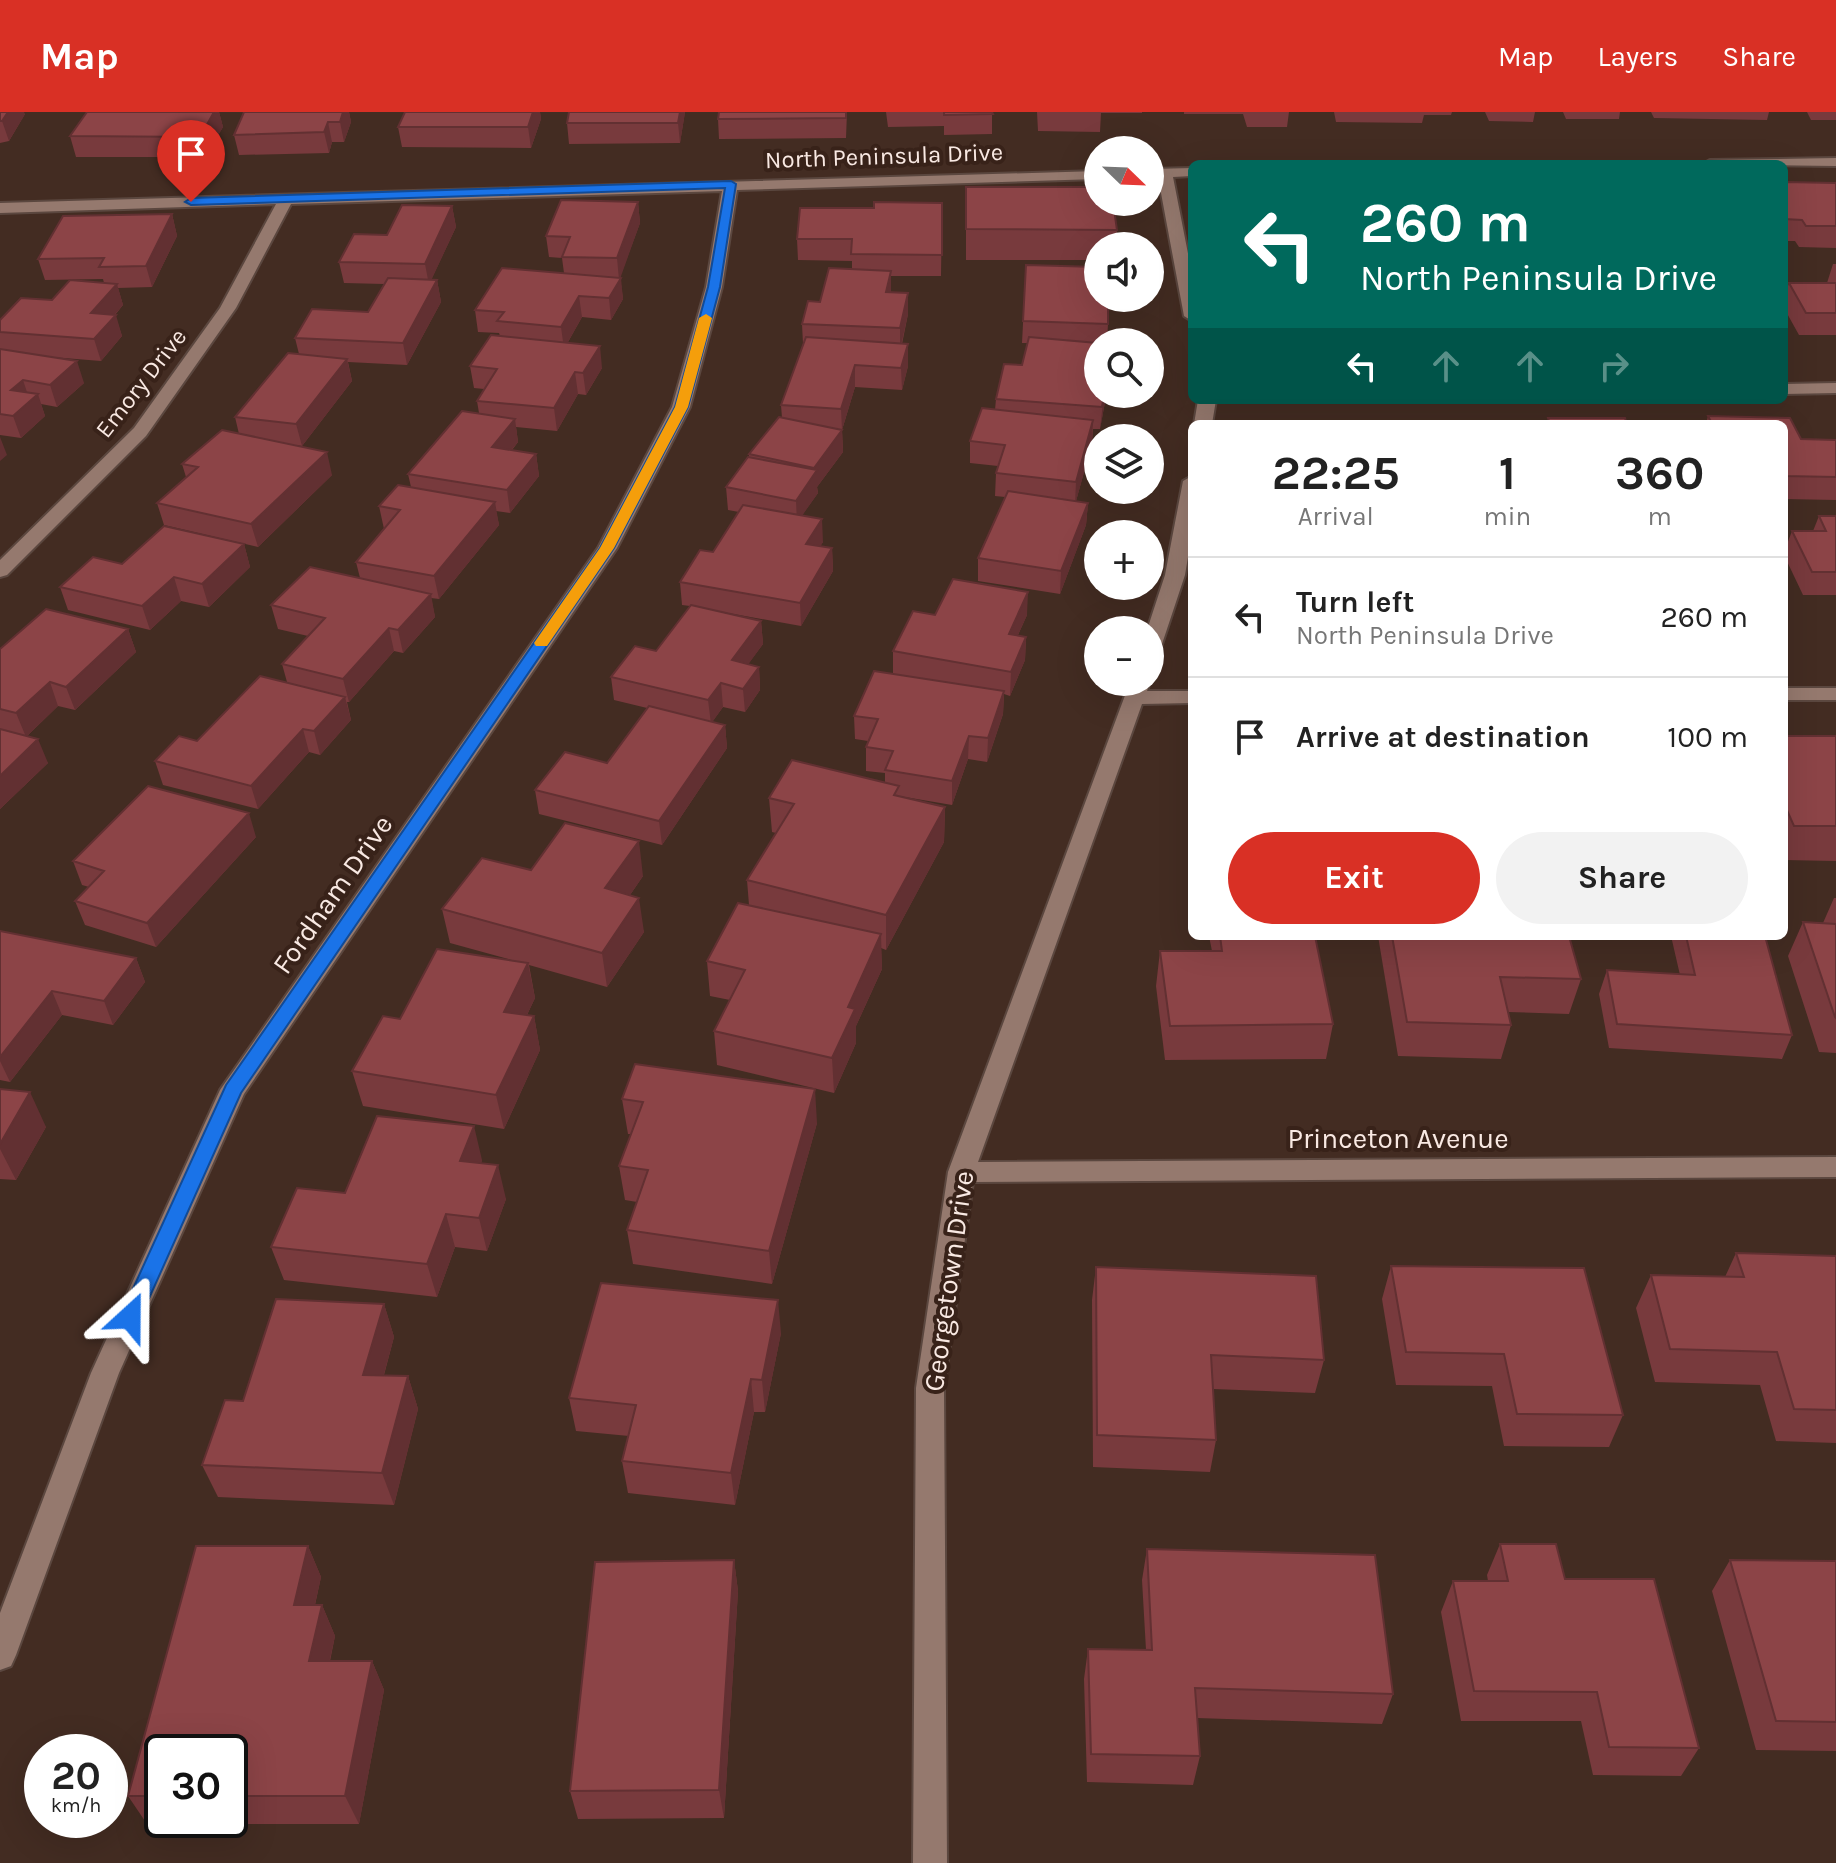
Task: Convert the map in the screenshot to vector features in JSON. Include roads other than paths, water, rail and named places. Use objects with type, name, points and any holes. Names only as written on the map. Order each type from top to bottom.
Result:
[{"type":"street","points":[[1788,163],[1836,162]]},
{"type":"street","points":[[1164,173],[1188,172]]},
{"type":"street","name":"North Peninsula Drive","points":[[0,208],[1084,175]]},
{"type":"street","name":"Fordham Drive","points":[[0,1655],[105,1373],[233,1090],[607,548],[681,407],[714,287],[731,184]]},
{"type":"street","points":[[1164,198],[1188,299]]},
{"type":"street","name":"Emory Drive","points":[[0,571],[140,432],[228,308],[286,199]]},
{"type":"street","points":[[1788,389],[1836,388]]},
{"type":"street","points":[[1161,616],[1175,575],[1188,503]]},
{"type":"street","points":[[1164,693],[1188,696]]},
{"type":"street","points":[[1788,694],[1836,694]]},
{"type":"street","name":"Georgetown Drive","points":[[930,1863],[930,1388],[961,1172],[1135,696]]},
{"type":"street","name":"Princeton Avenue","points":[[961,1172],[1836,1167]]}]
